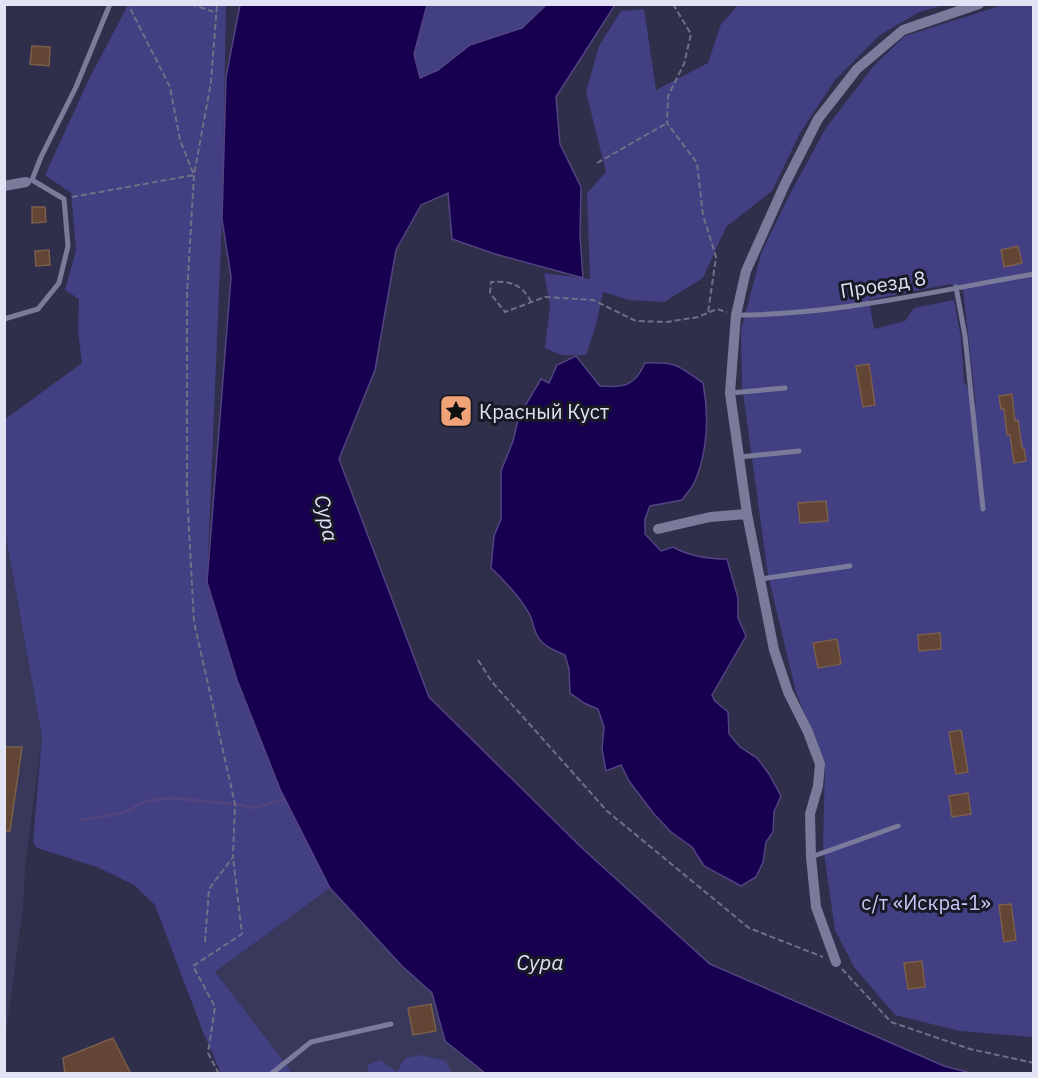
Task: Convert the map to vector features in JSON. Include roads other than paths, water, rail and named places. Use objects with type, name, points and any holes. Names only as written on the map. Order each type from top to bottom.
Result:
[{"type":"street","points":[[836,962],[816,907],[811,857],[810,814],[818,786],[820,764],[808,732],[788,692],[774,650],[747,514],[730,393],[736,315],[746,271],[785,184],[818,119],[857,69],[903,30],[979,4]]},
{"type":"street","points":[[4,186],[29,181]]},
{"type":"street","points":[[658,529],[710,517],[747,514]]},
{"type":"lane","points":[[4,319],[38,309],[59,283],[68,246],[64,199],[29,181],[76,87],[110,4]]},
{"type":"lane","name":"Проезд 8","points":[[736,315],[776,315],[867,304],[1034,274]]},
{"type":"lane","points":[[956,287],[965,336],[983,510]]},
{"type":"lane","points":[[730,393],[786,388]]},
{"type":"lane","points":[[739,457],[799,451]]},
{"type":"lane","points":[[760,579],[849,566]]},
{"type":"lane","points":[[811,857],[898,826]]},
{"type":"lane","points":[[271,1074],[311,1042],[392,1024]]},
{"type":"water","name":"Сура","points":[[240,5],[427,5],[414,54],[420,78],[438,70],[470,45],[522,28],[546,5],[615,5],[556,97],[560,144],[581,187],[580,236],[583,278],[495,254],[452,239],[448,193],[421,205],[396,250],[375,370],[339,459],[429,697],[582,848],[710,964],[944,1066],[971,1073],[485,1073],[445,1041],[432,993],[402,966],[330,888],[280,789],[237,680],[207,582],[231,277],[222,219],[226,77]]},
{"type":"water","name":"Красный Куст","points":[[576,356],[600,386],[628,384],[637,377],[645,363],[677,366],[703,383],[706,407],[705,445],[695,481],[682,500],[650,506],[645,519],[645,534],[661,551],[673,547],[699,556],[727,559],[738,598],[738,618],[746,636],[712,695],[715,701],[728,712],[729,734],[740,747],[757,758],[781,796],[774,812],[773,832],[766,842],[763,862],[756,877],[741,886],[704,866],[692,847],[671,832],[654,814],[629,781],[621,765],[606,771],[602,749],[604,727],[598,709],[570,693],[569,669],[565,655],[540,640],[522,602],[491,568],[494,536],[501,519],[501,471],[513,441],[519,416],[541,379],[549,383],[557,365]]},
{"type":"waterway","points":[[81,820],[123,813],[147,801],[171,798],[255,808],[284,799]]},
{"type":"place","name":"Красный Куст","points":[[456,411]]},
{"type":"park label","name":"с/т «Искра-1»","points":[[926,902]]}]
